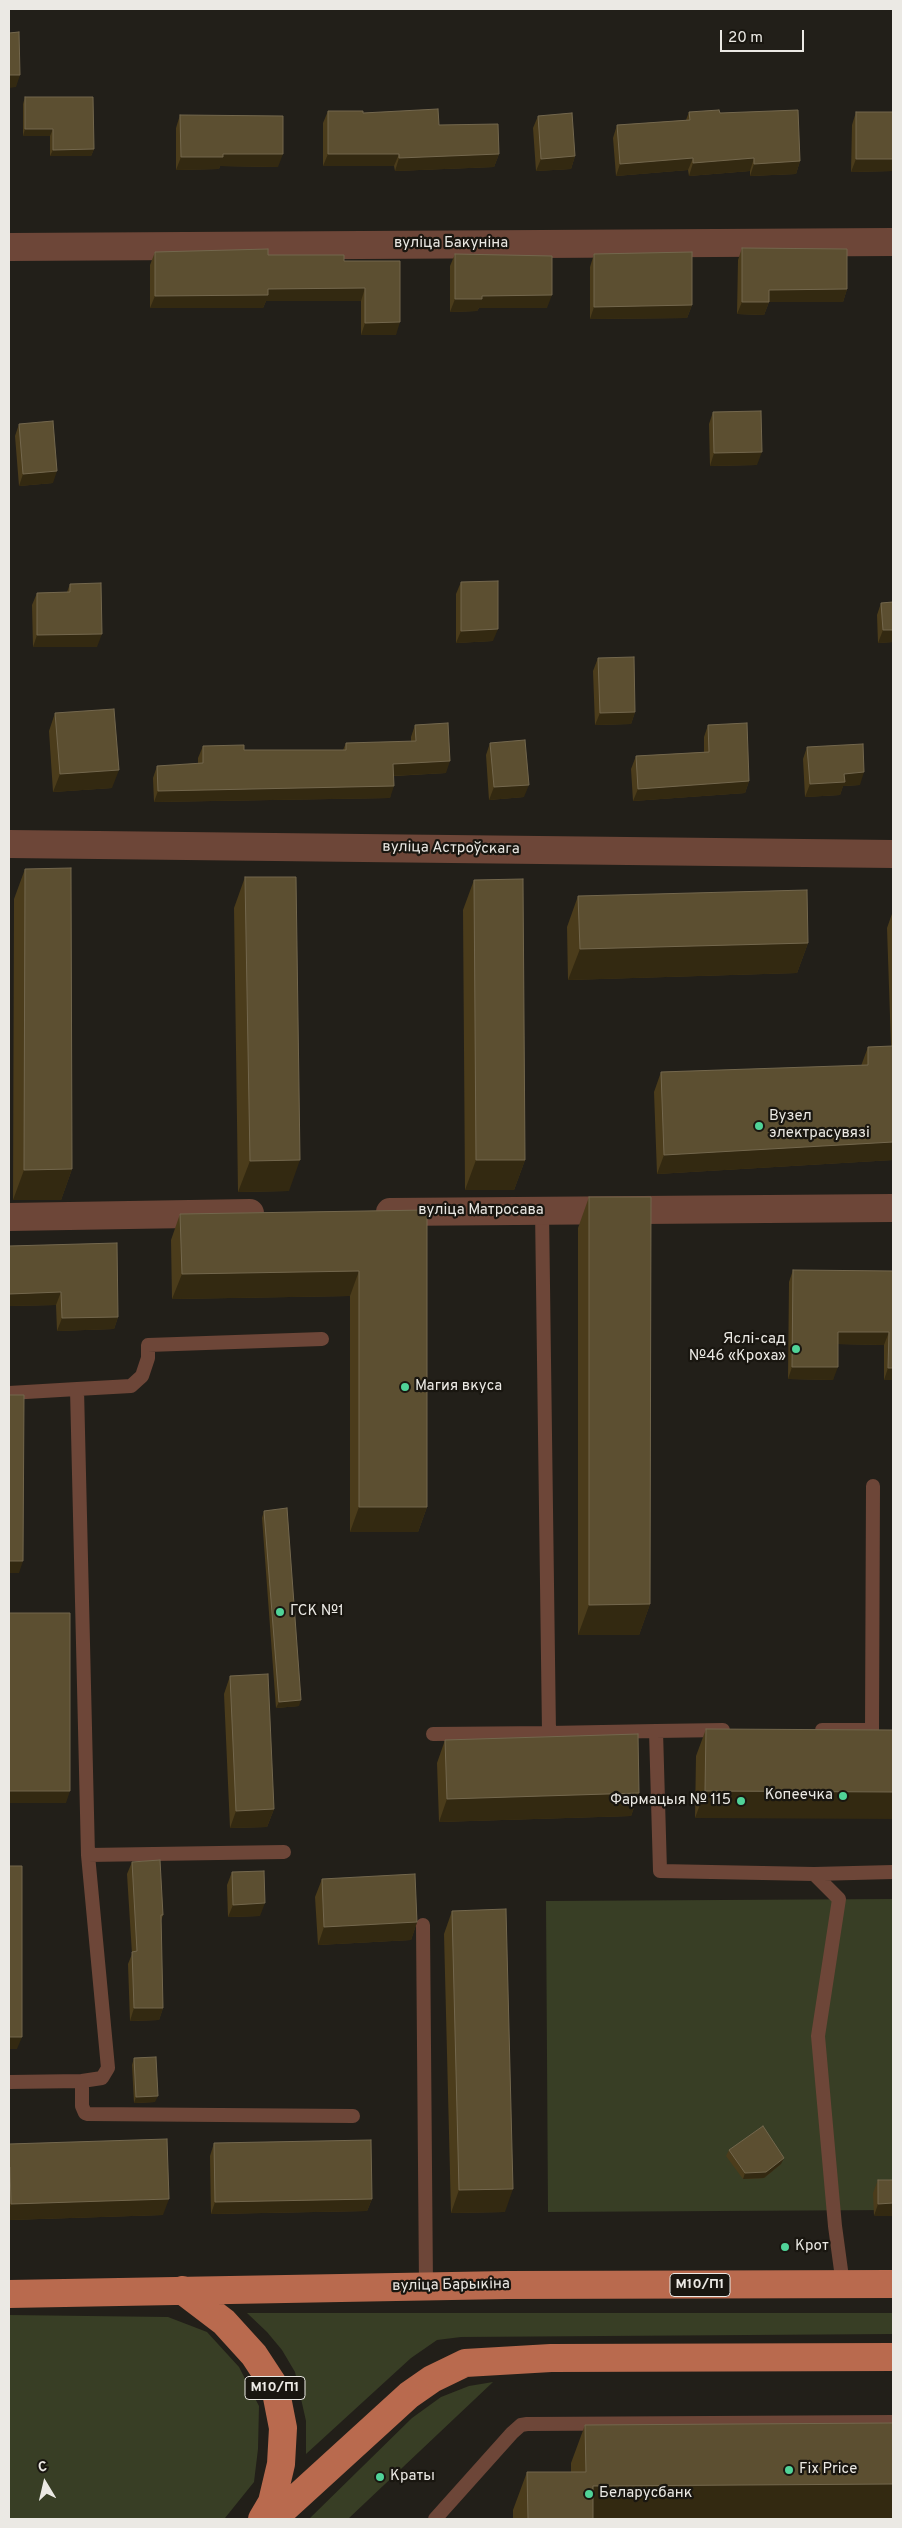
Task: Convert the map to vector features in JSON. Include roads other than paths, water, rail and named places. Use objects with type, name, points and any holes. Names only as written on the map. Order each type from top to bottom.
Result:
[{"type":"main road","name":"вуліца Барыкіна","points":[[10,2293],[426,2286],[893,2284]]},
{"type":"main road","name":"М10/П1","points":[[182,2290],[224,2322],[254,2355],[275,2387],[283,2428],[281,2464],[272,2502],[262,2519]]},
{"type":"main road","points":[[273,2519],[409,2395],[432,2379],[465,2363],[551,2358],[893,2357]]},
{"type":"street","name":"вуліца Бакуніна","points":[[9,247],[893,242]]},
{"type":"street","name":"вуліца Астроўскага","points":[[9,844],[893,854]]},
{"type":"street","name":"вуліца Матросава","points":[[363,1212],[893,1208]]},
{"type":"street","points":[[9,1217],[275,1213]]},
{"type":"lane","points":[[542,1210],[549,1733]]},
{"type":"lane","points":[[9,1393],[131,1386],[142,1376],[148,1358],[148,1345],[322,1339]]},
{"type":"lane","points":[[9,2082],[82,2081],[102,2078],[108,2068],[88,1855],[77,1389]]},
{"type":"lane","points":[[803,1730],[872,1730],[873,1486]]},
{"type":"lane","points":[[433,1734],[734,1730]]},
{"type":"lane","points":[[656,1731],[660,1871],[814,1874],[893,1872]]},
{"type":"lane","points":[[88,1855],[284,1852]]},
{"type":"lane","points":[[814,1874],[839,1900],[818,2036],[835,2226],[844,2284]]},
{"type":"lane","points":[[423,1925],[426,2286]]},
{"type":"lane","points":[[82,2081],[82,2106],[85,2113],[88,2114],[353,2116]]},
{"type":"lane","points":[[435,2519],[521,2425],[893,2422]]},
{"type":"place","name":"Вузел электрасувязі","points":[[759,1126]]},
{"type":"place","name":"Яслі-сад №46 «Кроха»","points":[[796,1349]]},
{"type":"place","name":"Магия вкуса","points":[[405,1387]]},
{"type":"place","name":"ГСК №1","points":[[280,1612]]},
{"type":"place","name":"Копеечка","points":[[843,1796]]},
{"type":"place","name":"Фармацыя № 115","points":[[741,1801]]},
{"type":"place","name":"Крот","points":[[785,2247]]},
{"type":"place","name":"Fix Price","points":[[789,2470]]},
{"type":"place","name":"Краты","points":[[380,2477]]},
{"type":"place","name":"Беларусбанк","points":[[589,2494]]}]
